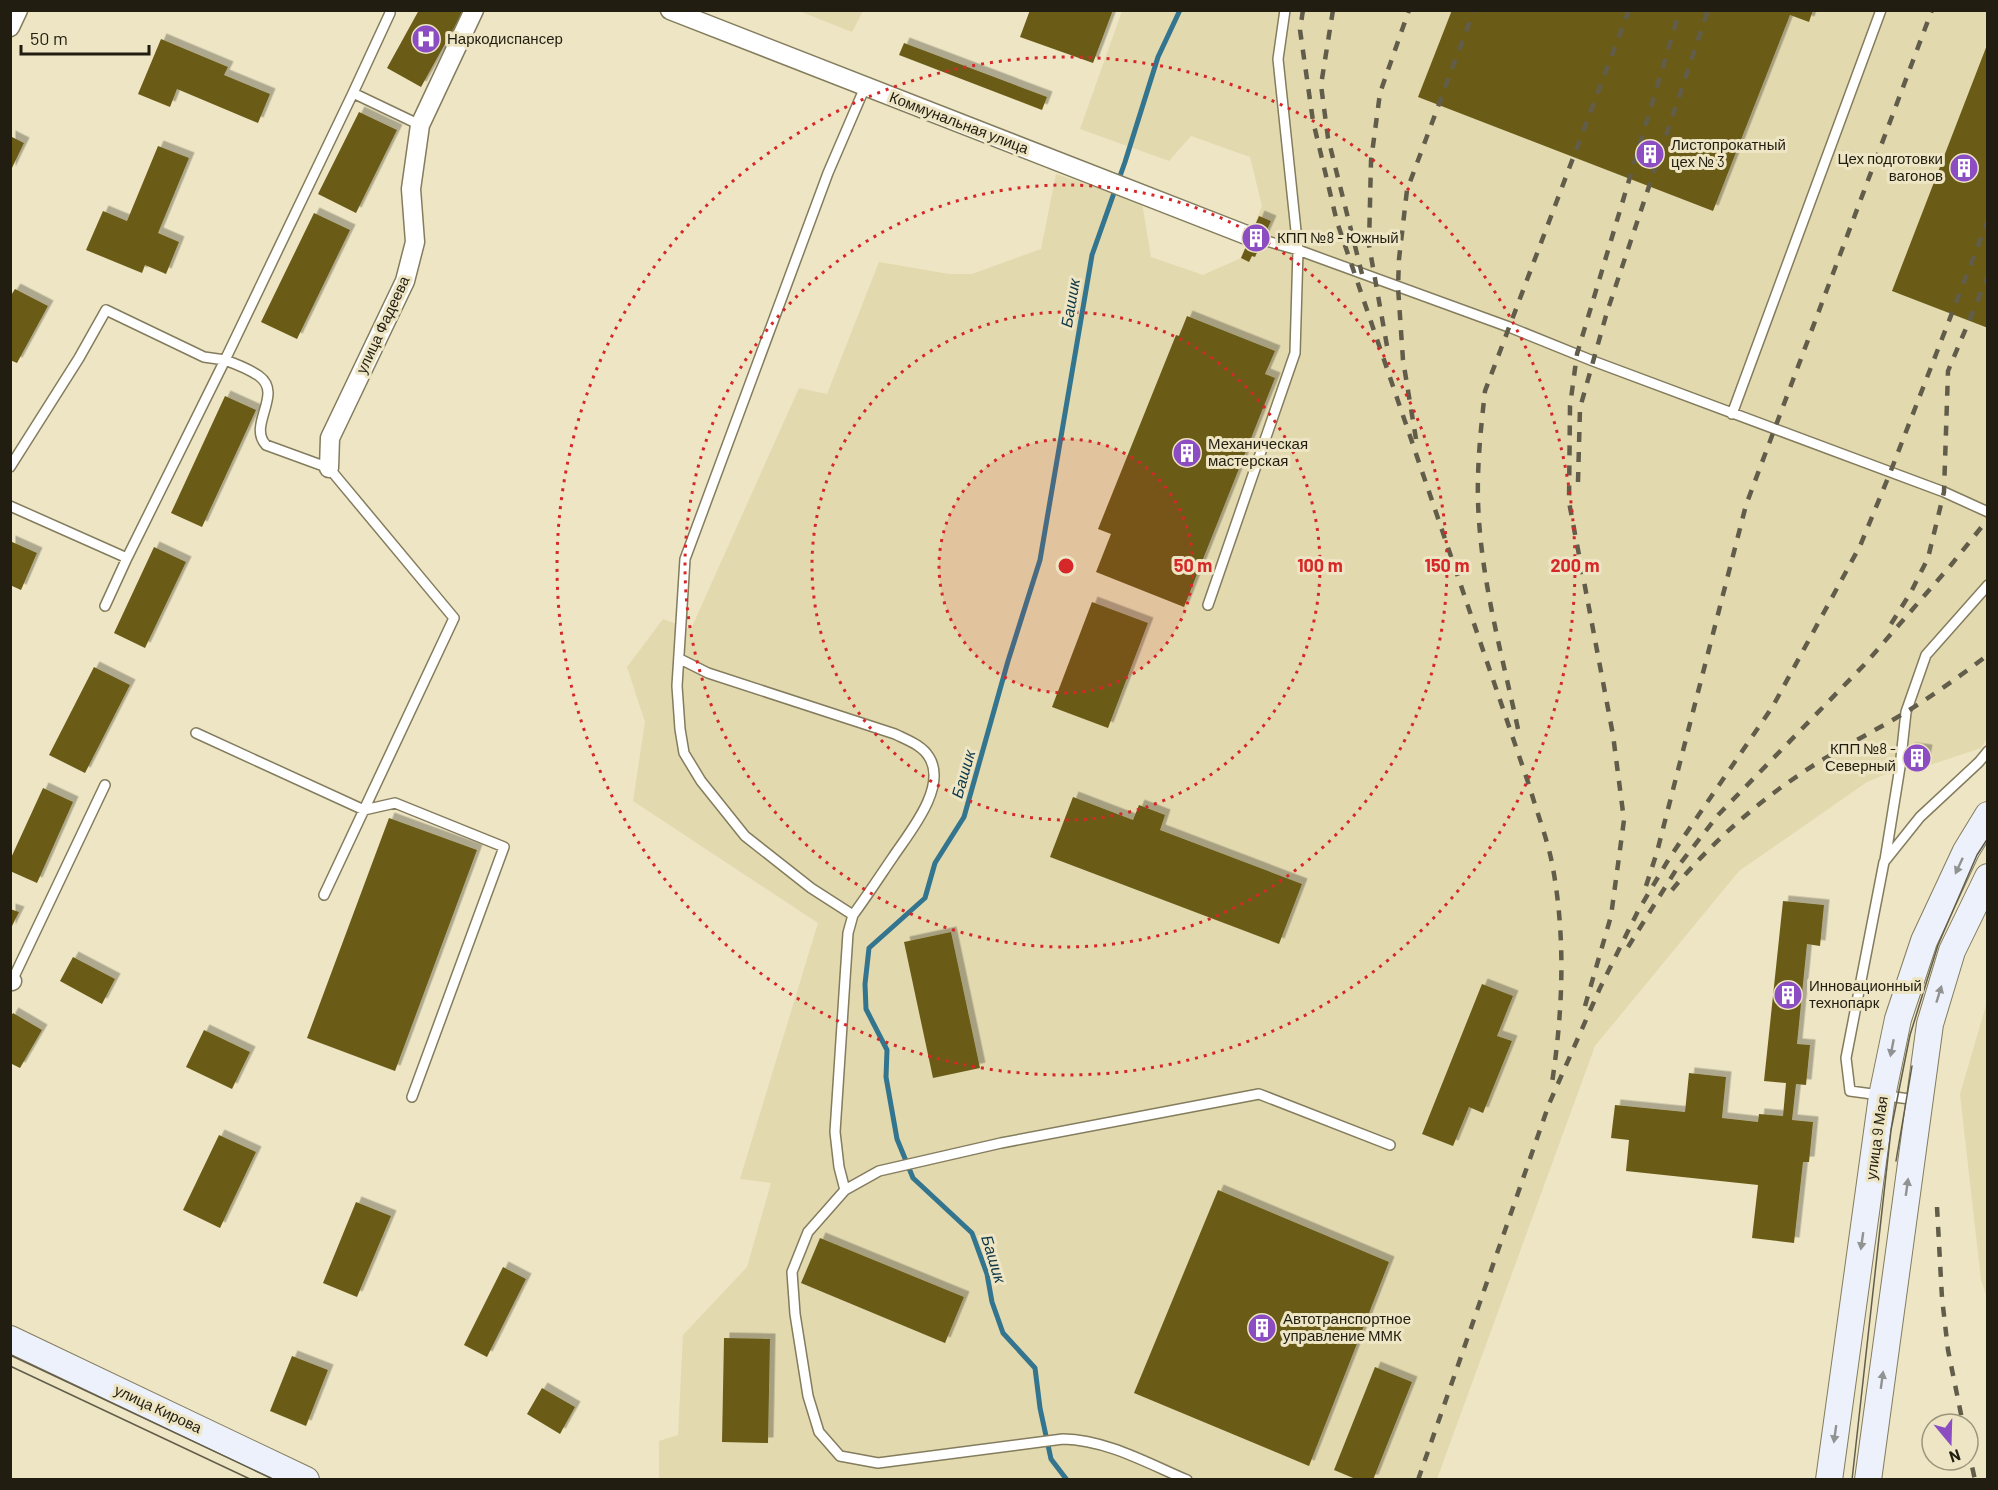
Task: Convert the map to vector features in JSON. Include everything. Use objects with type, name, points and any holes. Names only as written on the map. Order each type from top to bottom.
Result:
[{"type":"main road","name":"улица 9 Мая","points":[[1829,1479],[1882,1096],[1898,1019],[1924,941],[1966,850],[1988,815]]},
{"type":"main road","points":[[1868,1479],[1930,1024],[1952,951],[1988,877]]},
{"type":"main road","name":"улица Кирова","points":[[10,1339],[306,1479]]},
{"type":"street","points":[[10,27],[18,10]]},
{"type":"street","name":"улица Фадеева","points":[[329,468],[330,438],[405,281],[415,242],[411,189],[420,125],[474,10]]},
{"type":"street","name":"Коммунальная улица","points":[[670,10],[1249,236]]},
{"type":"lane","points":[[1208,605],[1295,353],[1298,250],[1278,59],[1285,10]]},
{"type":"lane","points":[[1732,414],[1881,10]]},
{"type":"lane","points":[[105,606],[390,13]]},
{"type":"lane","points":[[853,915],[811,888],[745,836],[701,782],[684,753],[677,686],[685,559],[824,184],[865,87]]},
{"type":"lane","points":[[353,93],[420,125]]},
{"type":"lane","points":[[1249,236],[1298,250],[1509,327],[1732,414],[1944,492],[1988,512]]},
{"type":"lane","points":[[10,467],[79,358],[106,310],[204,357],[225,360],[261,377],[267,384],[268,394],[259,431],[260,439],[266,445],[329,468],[454,618],[324,895]]},
{"type":"lane","points":[[10,506],[127,558]]},
{"type":"lane","points":[[1919,1100],[1850,1091],[1846,1058],[1884,862],[1900,767],[1906,712],[1926,655],[1988,585]]},
{"type":"lane","points":[[680,659],[708,673],[894,734],[918,746],[930,758],[934,777],[930,797],[920,819],[853,915],[848,933],[835,1131],[838,1167],[845,1190]]},
{"type":"lane","points":[[196,733],[364,810],[395,803],[504,847],[412,1097]]},
{"type":"lane","points":[[1884,862],[1920,817],[1988,751]]},
{"type":"lane","points":[[11,982],[105,785]]},
{"type":"lane","points":[[1187,1479],[1108,1447],[1079,1440],[1063,1439],[878,1464],[840,1456],[819,1432],[807,1396],[795,1314],[792,1272],[808,1232],[845,1190],[879,1171],[1001,1143],[1258,1094],[1390,1145]]},
{"type":"shaded area","points":[[863,10],[852,32],[799,11]]},
{"type":"shaded area","points":[[1122,11],[1987,11],[1987,738],[1981,748],[1924,767],[1908,765],[1867,782],[1739,871],[1595,1046],[1437,1479],[659,1479],[659,1441],[678,1435],[683,1335],[747,1267],[771,1183],[740,1179],[818,923],[633,801],[645,722],[627,667],[663,619],[691,629],[799,388],[827,394],[879,262],[949,274],[972,274],[1041,249],[1056,174],[1142,203],[1151,257],[1203,275],[1241,258],[1262,206],[1250,157],[1191,136],[1169,161],[1080,129]]},
{"type":"shaded area","points":[[1987,1002],[1988,1297],[1981,1280],[1960,1094]]},
{"type":"building","name":"Наркодиспансер","points":[[419,10],[464,10],[421,87],[387,68]]},
{"type":"building","points":[[1030,10],[1113,10],[1093,63],[1020,37]]},
{"type":"building","name":"Листопрокатный цех № 3","points":[[1452,10],[1813,10],[1809,22],[1790,15],[1713,211],[1418,97]]},
{"type":"building","points":[[161,39],[228,67],[224,75],[270,94],[258,123],[177,89],[170,107],[138,94]]},
{"type":"building","points":[[904,43],[1047,97],[1042,110],[899,55]]},
{"type":"building","name":"Цех подготовки вагонов","points":[[1988,45],[1988,328],[1892,291]]},
{"type":"building","points":[[359,112],[397,130],[356,213],[318,194]]},
{"type":"building","points":[[10,136],[24,143],[10,172]]},
{"type":"building","points":[[158,146],[189,158],[158,233],[179,242],[166,274],[145,265],[142,273],[86,250],[103,211],[127,221]]},
{"type":"building","points":[[314,213],[350,230],[297,339],[261,322]]},
{"type":"building","name":"КПП №8 - Южный","points":[[1259,216],[1271,221],[1255,257],[1252,256],[1249,262],[1241,258]]},
{"type":"building","points":[[15,289],[48,306],[17,363],[10,360],[10,297]]},
{"type":"building","name":"Механическая мастерская","points":[[1187,316],[1275,351],[1265,374],[1275,378],[1184,607],[1096,572],[1111,534],[1098,529],[1176,335],[1179,336]]},
{"type":"building","points":[[225,396],[256,410],[202,527],[171,513]]},
{"type":"building","points":[[10,541],[37,553],[21,590],[10,585]]},
{"type":"building","points":[[154,547],[186,562],[145,648],[114,633]]},
{"type":"building","points":[[1092,602],[1148,623],[1108,728],[1052,707]]},
{"type":"building","points":[[94,667],[130,685],[85,773],[49,755]]},
{"type":"building","name":"КПП №8 - Северный","points":[[1910,748],[1927,750],[1924,767],[1908,765]]},
{"type":"building","points":[[43,788],[73,802],[37,883],[10,871],[10,860]]},
{"type":"building","points":[[1073,797],[1133,820],[1139,805],[1165,815],[1160,830],[1302,884],[1279,944],[1050,857]]},
{"type":"building","points":[[389,818],[477,850],[395,1071],[307,1038]]},
{"type":"building","points":[[1783,901],[1824,905],[1820,946],[1807,944],[1797,1044],[1810,1045],[1806,1085],[1796,1084],[1792,1120],[1813,1122],[1809,1162],[1803,1162],[1794,1243],[1752,1238],[1758,1185],[1626,1171],[1629,1140],[1611,1138],[1615,1105],[1685,1112],[1689,1073],[1726,1077],[1722,1118],[1758,1122],[1759,1114],[1783,1116],[1786,1083],[1764,1081]]},
{"type":"building","points":[[10,909],[19,912],[10,930]]},
{"type":"building","points":[[951,932],[980,1068],[933,1078],[904,942]]},
{"type":"building","points":[[73,957],[115,979],[102,1004],[60,981]]},
{"type":"building","points":[[1482,984],[1513,996],[1497,1036],[1512,1041],[1483,1113],[1469,1107],[1453,1146],[1422,1134]]},
{"type":"building","points":[[13,1013],[42,1030],[20,1068],[10,1063],[10,1018]]},
{"type":"building","points":[[204,1030],[250,1052],[232,1089],[186,1067]]},
{"type":"building","points":[[219,1135],[256,1152],[220,1228],[183,1210]]},
{"type":"building","name":"Автотранспортное управление ММК","points":[[1218,1190],[1389,1262],[1309,1466],[1134,1393]]},
{"type":"building","points":[[356,1202],[391,1216],[357,1297],[323,1283]]},
{"type":"building","points":[[820,1238],[964,1297],[945,1343],[801,1283]]},
{"type":"building","points":[[503,1267],[526,1279],[487,1357],[464,1345]]},
{"type":"building","points":[[724,1338],[770,1339],[768,1443],[722,1442]]},
{"type":"building","points":[[292,1356],[328,1370],[306,1426],[270,1411]]},
{"type":"building","points":[[1375,1367],[1412,1382],[1373,1480],[1358,1480],[1334,1470]]},
{"type":"building","points":[[542,1388],[575,1407],[560,1434],[527,1414]]},
{"type":"waterway","name":"Башик","points":[[1067,1480],[1051,1459],[1040,1408],[1035,1368],[1003,1333],[992,1302],[987,1274],[972,1233],[913,1178],[897,1139],[886,1077],[887,1050],[866,1009],[865,984],[869,948],[925,898],[935,863],[964,817],[1008,661],[1040,560],[1092,255],[1125,162],[1158,57],[1180,10]]},
{"type":"tram line","points":[[1852,1480],[1891,1130],[1910,1035],[1938,945],[1977,855],[1988,838]]},
{"type":"tram line","points":[[1896,1161],[1912,1066]]},
{"type":"tram line","points":[[10,1355],[275,1480]]},
{"type":"tram line","points":[[10,1366],[252,1480]]},
{"type":"railway","points":[[1303,10],[1300,30],[1313,121],[1337,222],[1530,788],[1550,854],[1561,945],[1561,1001],[1552,1083]]},
{"type":"railway","points":[[1333,10],[1321,85],[1328,138],[1362,274]]},
{"type":"railway","points":[[1387,346],[1369,245],[1371,161],[1380,93],[1409,10]]},
{"type":"railway","points":[[1416,439],[1403,360],[1398,287],[1407,190],[1474,10]]},
{"type":"railway","points":[[1518,729],[1487,587],[1480,529],[1478,473],[1485,391],[1629,10]]},
{"type":"railway","points":[[1585,1006],[1611,916],[1624,820],[1613,735],[1569,502],[1570,406],[1577,354],[1680,10]]},
{"type":"railway","points":[[1578,482],[1580,408],[1607,312],[1708,10]]},
{"type":"railway","points":[[1646,886],[1657,852],[1746,505],[1932,10]]},
{"type":"railway","points":[[1418,1480],[1549,1104],[1600,988],[1638,911],[1670,857],[1773,706],[1860,546],[1988,220]]},
{"type":"railway","points":[[1891,624],[1928,558],[1944,492],[1948,371],[1988,276]]},
{"type":"railway","points":[[1628,947],[1679,865],[1719,814],[1865,664],[1988,519]]},
{"type":"railway","points":[[1672,890],[1720,839],[1754,808],[1791,780],[1894,719],[1988,655]]},
{"type":"railway","points":[[1937,1207],[1942,1298],[1948,1350],[1961,1412]]},
{"type":"railway","points":[[1973,1472],[1975,1480]]},
{"type":"place","name":"Наркодиспансер","points":[[426,39]]},
{"type":"place","name":"Листопрокатный цех № 3","points":[[1650,154]]},
{"type":"place","name":"Цех подготовки вагонов","points":[[1964,168]]},
{"type":"place","name":"КПП №8 - Южный","points":[[1256,238]]},
{"type":"place","name":"Механическая мастерская","points":[[1187,453]]},
{"type":"place","name":"КПП №8 - Северный","points":[[1917,758]]},
{"type":"place","name":"Инновационный технопарк","points":[[1788,995]]},
{"type":"place","name":"Автотранспортное управление ММК","points":[[1262,1328]]}]
